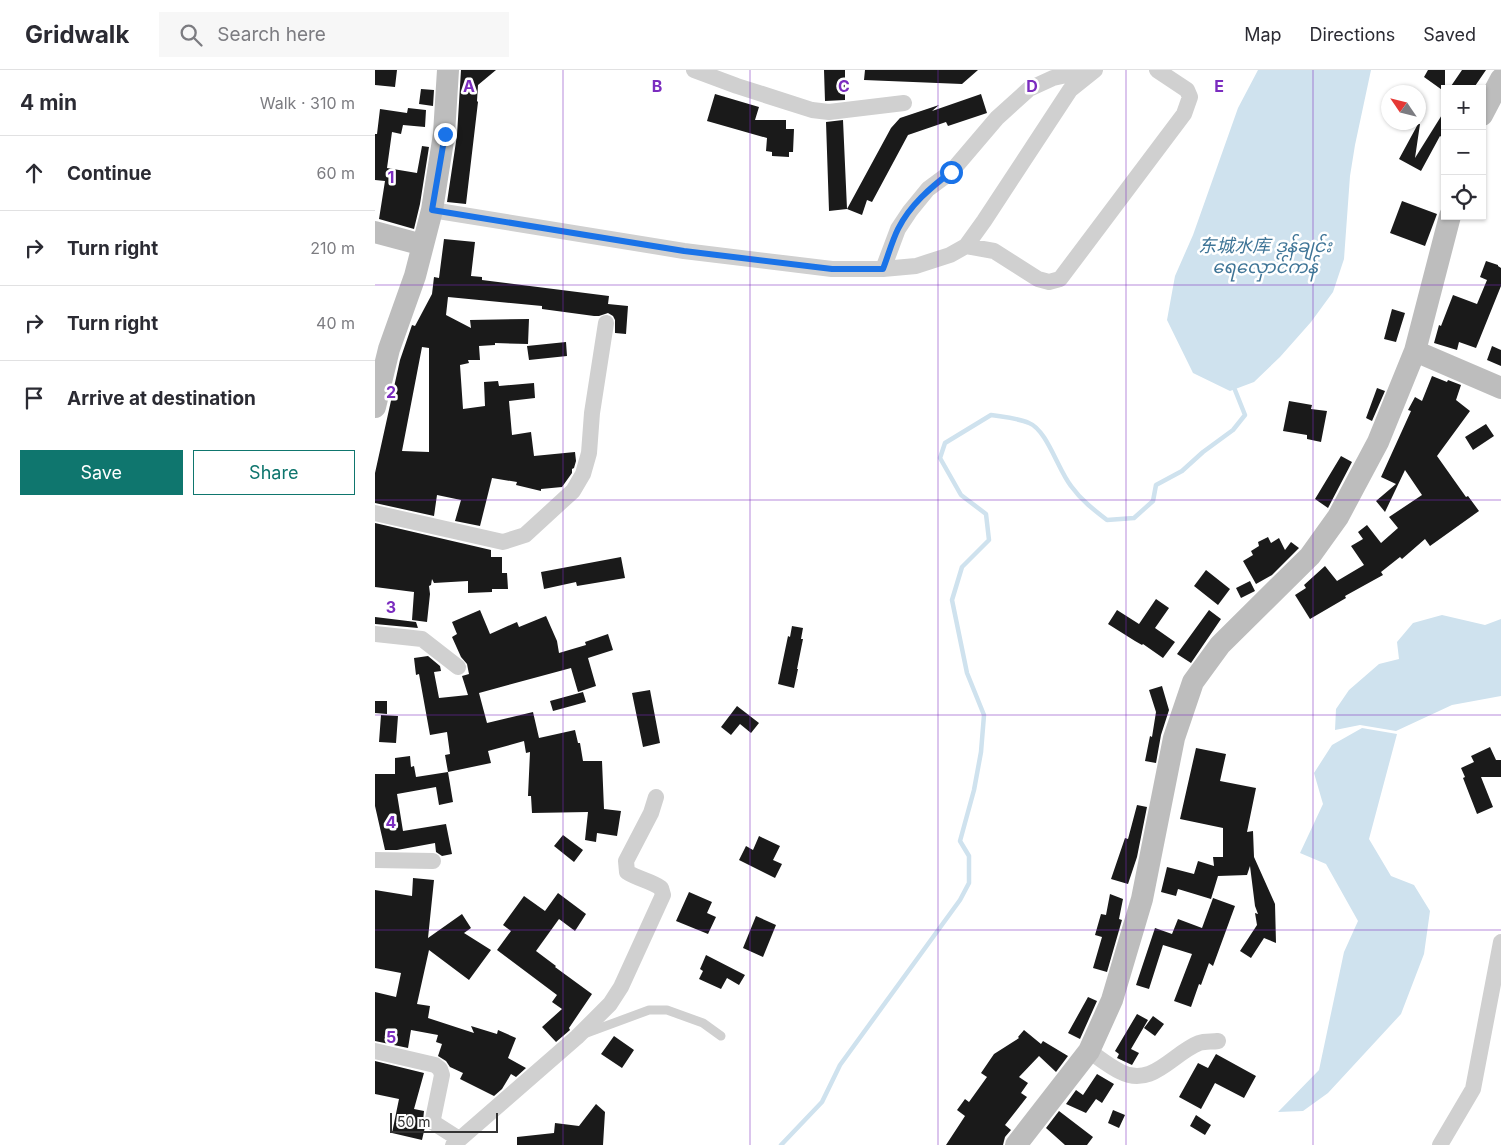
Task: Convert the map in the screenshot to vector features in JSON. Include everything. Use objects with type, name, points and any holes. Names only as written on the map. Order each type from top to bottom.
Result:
[{"type":"main road","points":[[375,407],[389,349],[415,276],[432,210],[445,134],[449,70]]},
{"type":"main road","points":[[1486,108],[1501,79]]},
{"type":"main road","points":[[1016,1145],[1089,1051],[1111,1000],[1142,899],[1174,738],[1193,682],[1220,645],[1310,556],[1338,517],[1378,442],[1415,351],[1449,220]]},
{"type":"main road","points":[[375,232],[423,246]]},
{"type":"main road","points":[[1415,351],[1501,388]]},
{"type":"street","points":[[694,70],[812,110],[829,112],[904,103]]},
{"type":"street","points":[[883,269],[898,229],[910,211],[928,189],[951,172],[963,160],[997,118],[1029,89],[1053,78],[1089,70]]},
{"type":"street","points":[[432,210],[684,251],[832,269],[883,269],[916,266],[950,255],[966,246],[1070,90],[1095,70]]},
{"type":"street","points":[[966,246],[994,251],[1037,279],[1049,282],[1060,279],[1184,114],[1190,97],[1187,90],[1157,70]]},
{"type":"street","points":[[375,513],[503,542],[525,535],[573,491],[583,474],[589,453],[592,413],[606,323]]},
{"type":"street","points":[[375,634],[422,639],[458,667]]},
{"type":"street","points":[[375,1051],[435,1065],[440,1070],[442,1075],[433,1119],[434,1123],[456,1142],[577,1037],[610,1004],[621,987],[663,895],[661,888],[655,884],[634,877],[627,872],[626,861],[651,813],[656,797]]},
{"type":"street","points":[[375,860],[433,862]]},
{"type":"street","points":[[1440,1145],[1473,1089],[1501,942]]},
{"type":"street","points":[[1089,1051],[1122,1073],[1140,1077],[1157,1072],[1183,1052],[1201,1042],[1218,1042]]},
{"type":"lane","points":[[577,1037],[649,1010],[667,1010],[703,1023],[721,1036]]},
{"type":"water","name":"东城水库 ဒွန်ချင်း ရေလှောင်ကန်","points":[[1258,70],[1371,70],[1350,176],[1344,259],[1333,292],[1311,322],[1280,357],[1254,382],[1230,391],[1193,373],[1167,320],[1175,276],[1193,235],[1238,108]]},
{"type":"water","points":[[1442,615],[1485,625],[1501,619],[1501,696],[1452,705],[1396,731],[1360,725],[1335,730],[1336,709],[1349,690],[1379,664],[1399,659],[1397,642],[1413,623]]},
{"type":"water","points":[[1362,728],[1397,734],[1369,839],[1391,876],[1414,885],[1430,911],[1424,954],[1401,1014],[1328,1093],[1303,1111],[1278,1112],[1319,1070],[1344,952],[1358,921],[1326,864],[1300,853],[1323,804],[1314,773],[1332,745]]},
{"type":"building","points":[[375,70],[397,70],[395,87],[375,85]]},
{"type":"building","points":[[461,70],[496,70],[478,85],[478,102],[466,204],[447,202],[457,135]]},
{"type":"building","points":[[824,70],[845,70],[845,100],[825,101]]},
{"type":"building","points":[[865,70],[978,70],[962,84],[864,80]]},
{"type":"building","points":[[1428,70],[1445,70],[1445,85],[1441,85],[1441,89],[1424,77]]},
{"type":"building","points":[[1462,70],[1486,70],[1476,85],[1452,85]]},
{"type":"building","points":[[421,89],[434,90],[433,106],[419,104]]},
{"type":"building","points":[[715,94],[759,107],[755,120],[786,120],[786,129],[794,129],[793,152],[789,152],[789,157],[772,156],[772,152],[766,151],[767,138],[707,121]]},
{"type":"building","points":[[981,94],[987,113],[948,126],[946,122],[908,135],[872,202],[867,200],[862,215],[847,209],[891,128],[900,118],[939,105],[932,111]]},
{"type":"building","points":[[408,108],[426,110],[425,127],[403,125],[401,134],[392,132],[387,168],[417,173],[422,146],[429,147],[414,229],[379,219],[385,181],[375,180],[375,134],[377,134],[380,109],[407,113]]},
{"type":"building","points":[[1441,116],[1441,137],[1421,171],[1399,159],[1415,130],[1419,130],[1415,158]]},
{"type":"building","points":[[843,120],[847,209],[829,211],[826,122]]},
{"type":"building","points":[[1402,201],[1437,214],[1425,246],[1390,233]]},
{"type":"building","points":[[444,239],[475,242],[471,276],[482,277],[482,280],[609,296],[608,304],[628,306],[626,334],[615,333],[615,320],[608,313],[594,316],[542,309],[542,306],[448,297],[446,315],[471,328],[470,320],[529,319],[528,344],[495,343],[495,345],[479,346],[480,360],[468,360],[469,363],[460,365],[463,409],[485,406],[484,382],[498,381],[499,386],[534,383],[535,398],[509,401],[512,435],[531,432],[534,456],[575,452],[576,461],[574,468],[562,487],[541,489],[541,491],[516,485],[517,482],[492,478],[480,526],[455,521],[461,500],[437,495],[434,516],[375,503],[375,473],[400,360],[412,325],[415,326],[432,294],[434,277],[439,278]],"holes":[[[422,347],[429,348],[429,452],[402,451]]]},
{"type":"building","points":[[1486,261],[1501,268],[1501,286],[1476,348],[1459,342],[1457,350],[1434,343],[1439,325],[1441,326],[1453,295],[1477,304],[1487,280],[1480,277]]},
{"type":"building","points":[[1392,309],[1405,313],[1396,342],[1384,339]]},
{"type":"building","points":[[566,342],[567,356],[529,360],[527,346]]},
{"type":"building","points":[[1492,346],[1501,350],[1501,366],[1487,360]]},
{"type":"building","points":[[1432,376],[1461,385],[1456,400],[1470,411],[1437,456],[1466,497],[1468,496],[1479,511],[1430,546],[1425,539],[1402,559],[1400,557],[1381,572],[1383,575],[1345,596],[1346,598],[1310,619],[1295,595],[1306,588],[1304,585],[1325,566],[1337,581],[1364,565],[1351,546],[1363,539],[1358,532],[1367,525],[1381,543],[1398,528],[1389,517],[1422,495],[1405,470],[1385,512],[1376,501],[1396,484],[1381,477],[1411,411],[1408,410],[1415,397],[1422,401]]},
{"type":"building","points":[[1377,388],[1385,391],[1372,421],[1366,418]]},
{"type":"building","points":[[1289,401],[1312,405],[1311,409],[1327,411],[1321,442],[1307,439],[1307,435],[1283,431]]},
{"type":"building","points":[[1486,424],[1494,436],[1473,450],[1465,437]]},
{"type":"building","points":[[1341,456],[1352,462],[1328,508],[1315,499]]},
{"type":"building","points":[[375,523],[491,550],[491,557],[502,557],[502,573],[507,573],[508,589],[492,589],[492,592],[468,593],[468,581],[434,583],[432,579],[429,586],[427,622],[412,620],[414,592],[375,587]]},
{"type":"building","points":[[1268,537],[1271,543],[1279,538],[1285,550],[1291,542],[1299,548],[1272,575],[1256,584],[1243,561],[1253,555],[1251,551],[1259,546],[1258,542]]},
{"type":"building","points":[[621,557],[625,578],[577,586],[576,582],[544,589],[541,572]]},
{"type":"building","points":[[1206,570],[1230,589],[1218,605],[1194,586]]},
{"type":"building","points":[[1250,581],[1255,591],[1241,598],[1236,588]]},
{"type":"building","points":[[1156,599],[1169,608],[1155,628],[1175,642],[1163,658],[1108,624],[1117,610],[1139,624]]},
{"type":"building","points":[[480,610],[490,634],[517,622],[519,627],[546,616],[557,641],[559,653],[586,645],[585,642],[608,634],[613,650],[588,658],[596,686],[578,692],[571,668],[479,693],[487,723],[533,712],[539,738],[575,730],[578,743],[580,743],[583,761],[602,761],[604,809],[621,811],[617,836],[597,833],[596,842],[585,840],[588,812],[532,813],[531,796],[528,796],[530,752],[526,753],[524,741],[488,751],[491,763],[448,772],[445,755],[450,754],[447,732],[430,735],[419,674],[416,675],[414,658],[428,656],[440,666],[441,671],[434,672],[439,698],[468,695],[462,676],[469,674],[467,664],[461,657],[452,637],[457,634],[452,622]]},
{"type":"building","points":[[1209,610],[1221,619],[1191,663],[1177,654]]},
{"type":"building","points":[[375,617],[416,622],[418,628],[375,624]]},
{"type":"building","points":[[792,626],[803,628],[801,639],[803,639],[794,688],[778,684],[788,636],[790,637]]},
{"type":"building","points":[[1162,686],[1169,710],[1161,735],[1156,763],[1145,761],[1150,736],[1152,737],[1156,712],[1149,690]]},
{"type":"building","points":[[650,690],[660,743],[643,747],[632,693]]},
{"type":"building","points":[[583,692],[586,702],[553,711],[550,701]]},
{"type":"building","points":[[375,701],[387,701],[387,714],[375,713]]},
{"type":"building","points":[[737,706],[759,723],[751,733],[740,724],[731,735],[721,727]]},
{"type":"building","points":[[381,715],[398,716],[396,743],[379,742]]},
{"type":"building","points":[[1490,747],[1496,760],[1501,760],[1501,777],[1481,777],[1493,807],[1477,814],[1461,768],[1474,762],[1471,756]]},
{"type":"building","points":[[1196,748],[1226,754],[1220,781],[1256,788],[1247,832],[1253,831],[1254,857],[1275,904],[1276,943],[1264,938],[1251,958],[1240,951],[1257,925],[1255,913],[1258,914],[1255,906],[1250,866],[1247,875],[1218,876],[1211,899],[1178,889],[1176,896],[1161,892],[1167,867],[1194,874],[1198,861],[1214,866],[1213,857],[1223,857],[1223,828],[1180,819]]},
{"type":"building","points":[[410,756],[411,767],[414,766],[416,777],[448,772],[453,802],[439,805],[436,787],[397,794],[403,831],[446,824],[452,854],[442,856],[436,852],[435,843],[397,850],[385,850],[375,806],[375,774],[395,774],[395,758]]},
{"type":"building","points":[[1137,805],[1147,807],[1137,857],[1128,884],[1111,879],[1125,838],[1128,839]]},
{"type":"building","points":[[563,835],[583,850],[574,862],[554,846]]},
{"type":"building","points":[[759,836],[780,846],[773,860],[782,864],[775,878],[739,860],[746,846],[753,850]]},
{"type":"building","points":[[413,878],[434,880],[428,938],[462,914],[471,928],[464,933],[491,950],[469,980],[429,950],[417,1004],[430,1006],[428,1018],[474,1033],[471,1026],[497,1034],[498,1030],[516,1038],[508,1058],[526,1068],[516,1077],[511,1074],[502,1089],[494,1096],[460,1079],[463,1073],[450,1067],[446,1061],[438,1056],[442,1044],[436,1042],[438,1035],[411,1030],[408,1048],[375,1041],[375,992],[396,997],[401,973],[375,968],[375,890],[412,896]]},
{"type":"building","points":[[689,892],[712,902],[707,913],[716,917],[708,934],[676,921]]},
{"type":"building","points":[[558,893],[586,914],[575,931],[559,919],[536,951],[592,994],[569,1028],[570,1030],[556,1042],[542,1027],[562,1009],[552,1002],[557,995],[497,950],[511,931],[503,925],[524,896],[545,911]]},
{"type":"building","points":[[1110,894],[1123,899],[1119,919],[1122,920],[1107,972],[1093,968],[1102,937],[1095,935],[1101,914],[1106,915]]},
{"type":"building","points":[[1213,898],[1235,906],[1213,966],[1209,963],[1191,1007],[1174,1001],[1192,954],[1163,945],[1149,989],[1136,985],[1155,928],[1172,934],[1178,919],[1202,928]]},
{"type":"building","points":[[756,916],[776,925],[763,957],[743,948]]},
{"type":"building","points":[[706,955],[745,975],[739,985],[727,978],[721,989],[699,979],[703,971],[700,969]]},
{"type":"building","points":[[1088,997],[1097,1001],[1080,1039],[1068,1033]]},
{"type":"building","points":[[1137,1014],[1148,1020],[1131,1049],[1139,1053],[1132,1065],[1117,1058],[1119,1054],[1115,1051]]},
{"type":"building","points":[[1153,1016],[1164,1024],[1155,1036],[1144,1028]]},
{"type":"building","points":[[1024,1030],[1041,1044],[1043,1041],[1068,1056],[1056,1072],[1039,1056],[1019,1077],[1028,1083],[1021,1093],[1027,1097],[1005,1125],[1011,1130],[1005,1137],[1003,1145],[946,1145],[965,1116],[957,1110],[965,1099],[969,1102],[987,1077],[981,1073],[994,1054],[1019,1038]]},
{"type":"building","points":[[614,1036],[634,1050],[622,1068],[601,1054]]},
{"type":"building","points":[[1216,1054],[1256,1076],[1244,1098],[1215,1083],[1201,1109],[1179,1097],[1198,1063],[1208,1068]]},
{"type":"building","points":[[375,1061],[424,1073],[414,1109],[424,1111],[423,1121],[425,1127],[422,1140],[392,1133],[399,1099],[375,1094]]},
{"type":"building","points":[[1097,1074],[1114,1084],[1102,1103],[1096,1099],[1086,1113],[1066,1104],[1076,1090],[1083,1095]]},
{"type":"building","points":[[596,1104],[605,1112],[603,1145],[517,1145],[517,1137],[554,1133],[555,1123],[579,1126]]},
{"type":"building","points":[[1113,1110],[1125,1115],[1119,1128],[1108,1123]]},
{"type":"building","points":[[1059,1111],[1093,1137],[1087,1145],[1065,1145],[1046,1128]]},
{"type":"building","points":[[1196,1115],[1211,1125],[1205,1135],[1190,1126]]},
{"type":"waterway","points":[[781,1145],[822,1102],[840,1065],[960,900],[969,883],[969,856],[960,841],[974,790],[981,752],[984,715],[967,673],[952,600],[962,567],[989,540],[986,514],[961,495],[940,458],[945,443],[991,415],[1029,423],[1035,427],[1047,442],[1066,479],[1088,504],[1107,520],[1134,518],[1153,501],[1156,485],[1182,471],[1203,452],[1233,430],[1245,415],[1233,385]]},
{"type":"route","points":[[445,134],[432,210],[684,251],[832,269],[883,269],[898,229],[910,211],[928,189],[951,172]]}]
